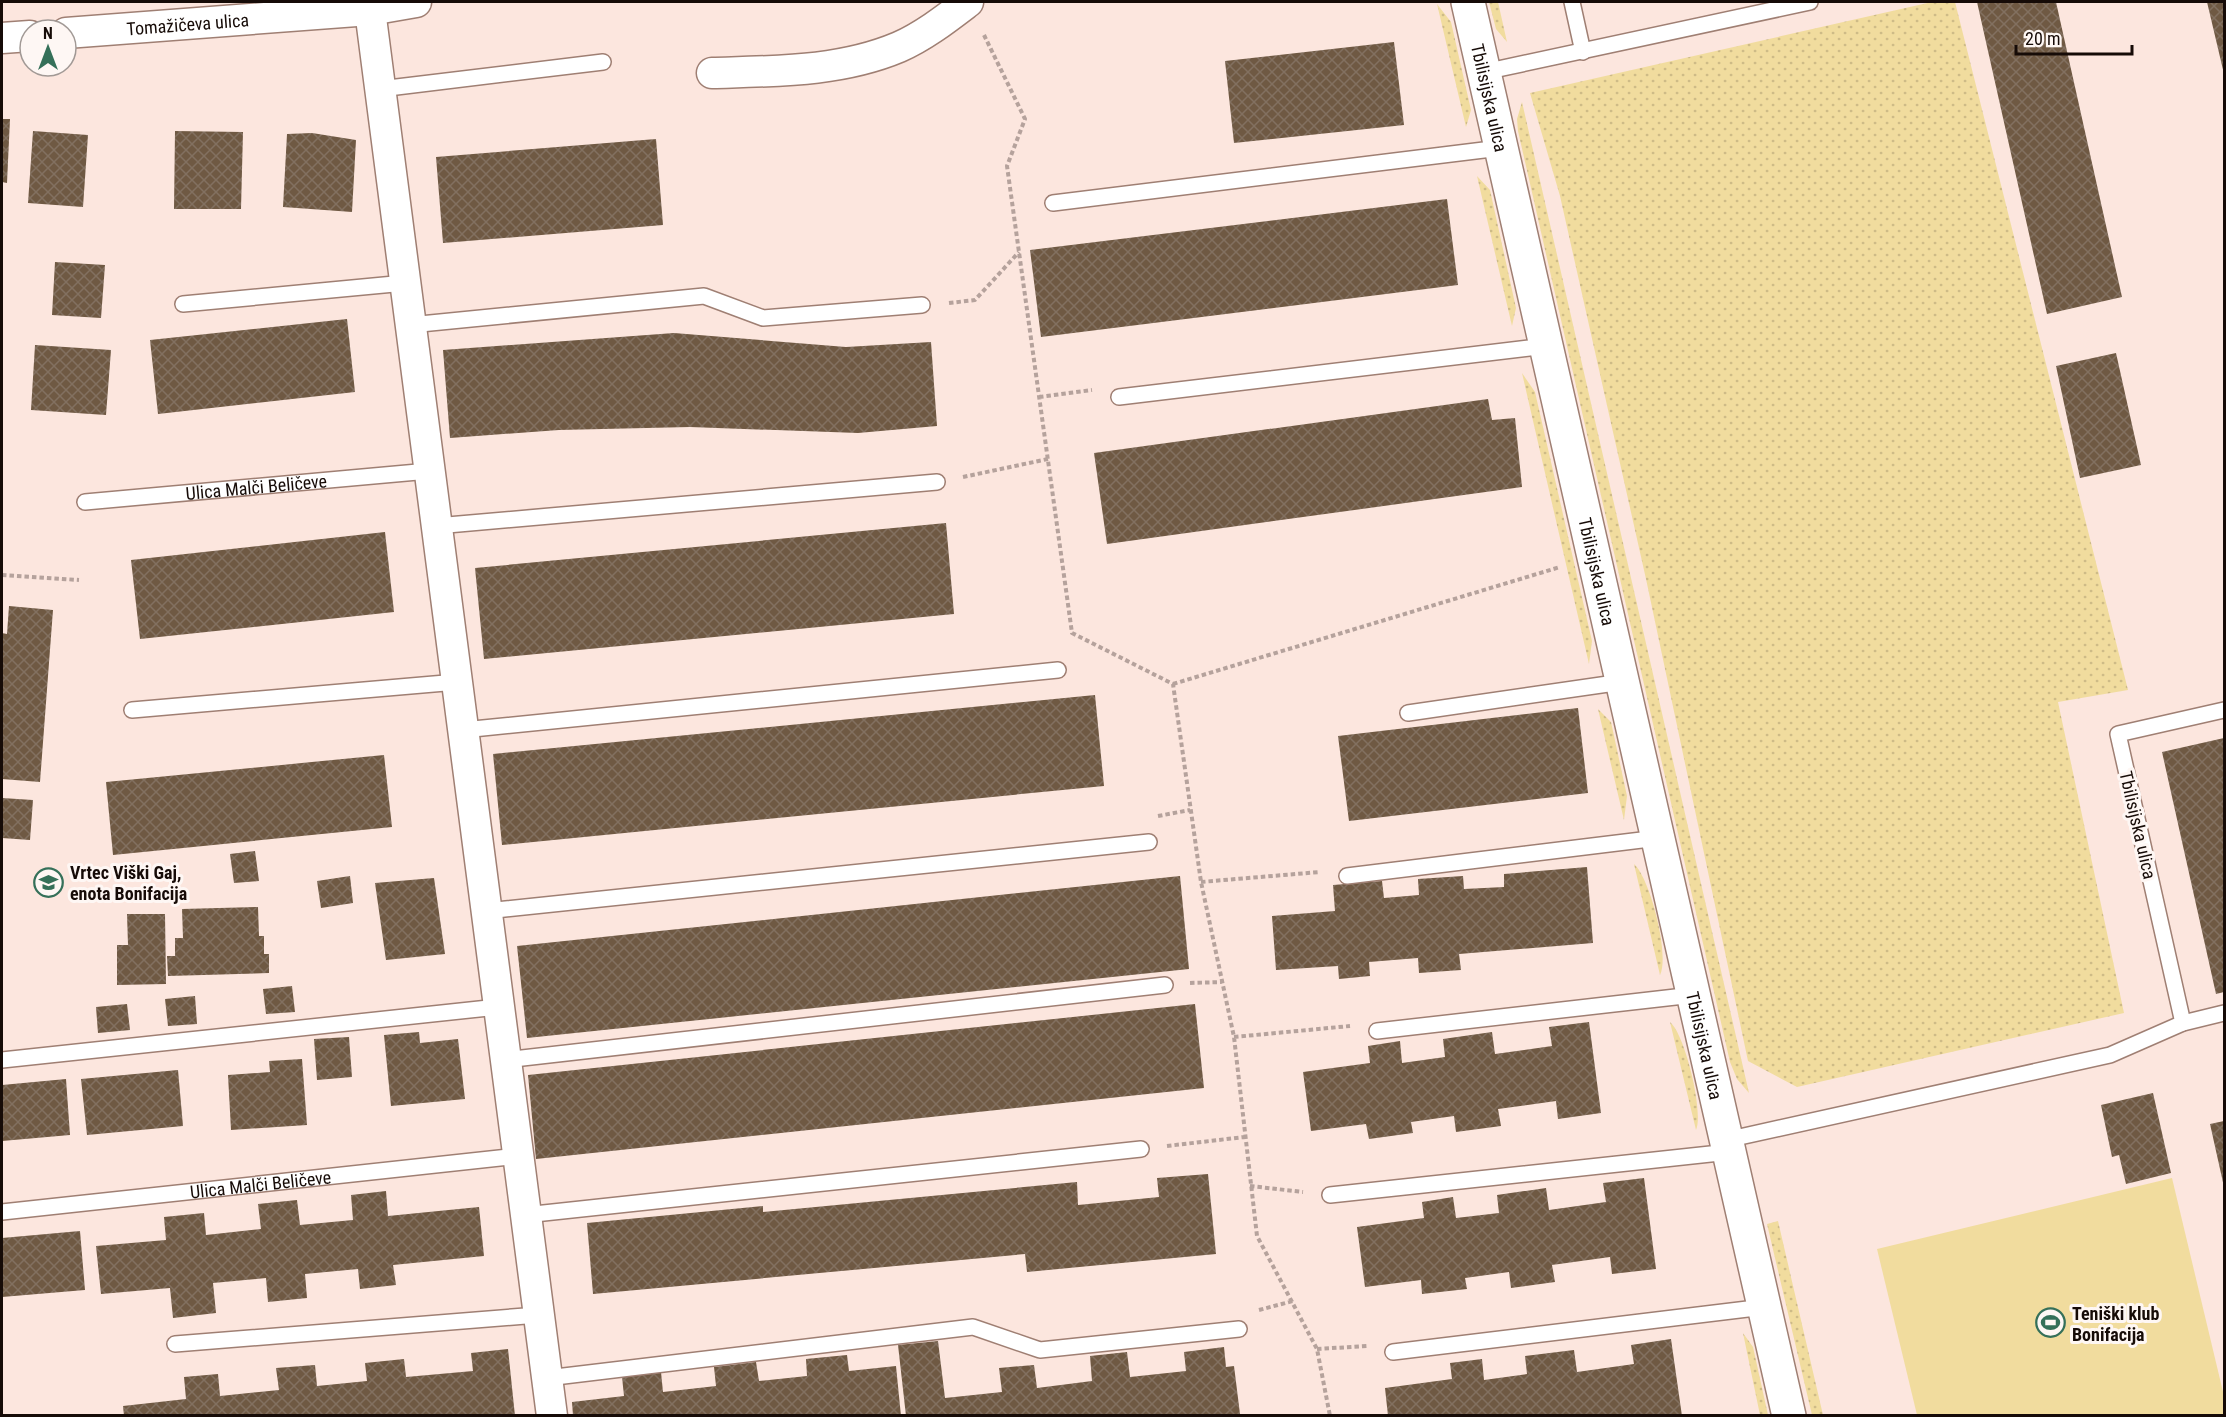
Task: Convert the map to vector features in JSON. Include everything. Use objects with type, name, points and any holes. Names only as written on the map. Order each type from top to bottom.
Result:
[{"type":"street","name":"Tomažičeva ulica","points":[[78,32],[370,9],[416,2]]},
{"type":"street","points":[[712,73],[795,70],[855,62],[900,46],[940,23],[968,2]]},
{"type":"street","name":"Tbilisijska ulica","points":[[1468,2],[1789,1416]]},
{"type":"street","points":[[370,9],[552,1416]]},
{"type":"street","points":[[2,38],[18,37]]},
{"type":"lane","points":[[1572,2],[1583,52]]},
{"type":"lane","points":[[1484,72],[1810,2]]},
{"type":"lane","points":[[380,89],[603,62]]},
{"type":"lane","points":[[1053,203],[1500,148]]},
{"type":"lane","points":[[183,304],[405,283]]},
{"type":"lane","points":[[410,325],[704,296],[764,318],[922,305]]},
{"type":"lane","points":[[1119,397],[1546,346]]},
{"type":"lane","name":"Ulica Malči Beličeve","points":[[85,502],[429,471]]},
{"type":"lane","points":[[436,526],[937,482]]},
{"type":"lane","points":[[463,730],[1058,670]]},
{"type":"lane","points":[[132,710],[457,682]]},
{"type":"lane","points":[[1408,713],[1622,682]]},
{"type":"lane","name":"Tbilisijska ulica","points":[[2183,1023],[2118,734],[2224,710]]},
{"type":"lane","points":[[1347,876],[1658,838]]},
{"type":"lane","points":[[486,910],[1149,842]]},
{"type":"lane","points":[[505,1060],[1165,985]]},
{"type":"lane","points":[[1377,1031],[1693,995]]},
{"type":"lane","points":[[2,1060],[498,1007]]},
{"type":"lane","points":[[1330,1195],[1727,1146],[2110,1055],[2183,1023],[2224,1013]]},
{"type":"lane","points":[[525,1215],[1141,1149]]},
{"type":"lane","name":"Ulica Malči Beličeve","points":[[2,1212],[518,1156]]},
{"type":"lane","points":[[1393,1352],[1764,1307]]},
{"type":"lane","points":[[175,1344],[538,1315]]},
{"type":"lane","points":[[547,1378],[973,1327],[1040,1350],[1239,1329]]},
{"type":"path","points":[[968,2],[1025,119],[1007,166],[1072,633],[1173,684],[1560,567]]},
{"type":"path","points":[[922,305],[975,300],[1019,251]]},
{"type":"path","points":[[1039,397],[1098,390],[1119,397]]},
{"type":"path","points":[[937,482],[1048,459]]},
{"type":"path","points":[[2,575],[79,580]]},
{"type":"path","points":[[1173,684],[1201,882],[1234,1037],[1257,1236],[1317,1349],[1329,1416]]},
{"type":"path","points":[[1201,882],[1333,871],[1347,876]]},
{"type":"path","points":[[1234,1037],[1362,1025],[1377,1031]]},
{"type":"path","points":[[1141,1149],[1244,1137]]},
{"type":"path","points":[[1250,1186],[1330,1195]]},
{"type":"path","points":[[1239,1329],[1253,1312],[1293,1301]]},
{"type":"path","points":[[1317,1349],[1376,1346],[1393,1352]]},
{"type":"shaded area","points":[[1489,2],[1498,2],[1507,42],[1496,29]]},
{"type":"shaded area","points":[[1932,2],[1955,2],[2128,690],[2058,702],[2124,1013],[1797,1087],[1748,1061],[1646,579],[1560,196],[1530,93]]},
{"type":"shaded area","points":[[1437,4],[1451,22],[1471,110],[1466,127]]},
{"type":"shaded area","points":[[1522,102],[1749,1093],[1737,1079],[1730,1062],[1518,131],[1517,119]]},
{"type":"shaded area","points":[[1477,176],[1490,190],[1516,308],[1512,326]]},
{"type":"shaded area","points":[[1522,373],[1535,392],[1592,641],[1589,664]]},
{"type":"shaded area","points":[[1598,709],[1611,722],[1627,796],[1624,820]]},
{"type":"shaded area","points":[[1634,864],[1646,884],[1657,917],[1662,951],[1660,975]]},
{"type":"shaded area","points":[[1670,1022],[1682,1042],[1692,1074],[1698,1121],[1696,1130]]},
{"type":"shaded area","name":"Teniški klub Bonifacija","points":[[2172,1178],[2224,1396],[2224,1415],[1917,1415],[1877,1249]]},
{"type":"shaded area","points":[[1778,1221],[1823,1415],[1812,1415],[1767,1224]]},
{"type":"shaded area","points":[[1743,1333],[1753,1347],[1768,1415],[1760,1415]]},
{"type":"building","points":[[1977,2],[2056,2],[2122,297],[2047,314]]},
{"type":"building","points":[[2207,2],[2224,2],[2224,74]]},
{"type":"building","points":[[1394,42],[1404,125],[1234,143],[1225,61]]},
{"type":"building","points":[[2,119],[10,119],[7,183],[2,182]]},
{"type":"building","points":[[33,131],[88,135],[83,207],[28,203]]},
{"type":"building","points":[[175,131],[243,132],[241,209],[174,209]]},
{"type":"building","points":[[312,133],[356,140],[352,212],[283,207],[287,134]]},
{"type":"building","points":[[656,139],[663,225],[443,243],[436,157]]},
{"type":"building","points":[[1447,199],[1458,285],[1041,337],[1030,250]]},
{"type":"building","points":[[55,262],[105,265],[101,318],[52,315]]},
{"type":"building","points":[[347,319],[355,392],[158,414],[150,340]]},
{"type":"building","points":[[674,333],[846,347],[931,342],[937,426],[858,433],[690,427],[559,430],[450,438],[443,350]]},
{"type":"building","points":[[35,345],[111,350],[106,415],[31,410]]},
{"type":"building","points":[[2116,353],[2141,465],[2080,478],[2056,366]]},
{"type":"building","points":[[1488,399],[1492,420],[1515,418],[1522,487],[1107,544],[1094,453]]},
{"type":"building","points":[[946,523],[954,614],[484,659],[475,568]]},
{"type":"building","points":[[385,532],[394,612],[140,639],[131,560]]},
{"type":"building","points":[[9,606],[53,610],[40,782],[2,779],[2,633],[7,634]]},
{"type":"building","points":[[1095,695],[1104,786],[502,845],[493,754]]},
{"type":"building","points":[[1578,708],[1588,793],[1349,821],[1338,736]]},
{"type":"building","points":[[2224,738],[2224,992],[2216,994],[2162,752]]},
{"type":"building","points":[[384,755],[392,827],[113,855],[106,782]]},
{"type":"building","points":[[2,798],[33,800],[30,840],[2,838]]},
{"type":"building","points":[[255,851],[259,881],[234,883],[230,854]]},
{"type":"building","points":[[1587,867],[1593,943],[1459,954],[1461,970],[1419,973],[1418,958],[1369,962],[1370,976],[1339,979],[1338,966],[1276,970],[1272,916],[1335,911],[1333,885],[1382,881],[1384,898],[1419,895],[1418,879],[1463,876],[1464,889],[1504,887],[1504,874]]},
{"type":"building","points":[[350,876],[353,903],[321,908],[317,881]]},
{"type":"building","points":[[1180,876],[1189,969],[527,1038],[517,946]]},
{"type":"building","points":[[434,878],[445,954],[386,960],[375,883]]},
{"type":"building","points":[[258,907],[259,936],[264,936],[264,954],[269,954],[269,973],[168,976],[167,956],[175,956],[175,938],[183,938],[182,909]]},
{"type":"building","points":[[127,914],[165,914],[166,984],[117,985],[117,945],[128,945]]},
{"type":"building","points":[[292,986],[295,1012],[266,1014],[263,989]]},
{"type":"building","points":[[195,996],[197,1024],[168,1026],[165,999]]},
{"type":"building","points":[[127,1004],[130,1030],[98,1033],[96,1007]]},
{"type":"building","points":[[1195,1004],[1204,1088],[536,1159],[528,1075]]},
{"type":"building","points":[[1589,1022],[1601,1113],[1558,1119],[1556,1101],[1498,1109],[1501,1126],[1456,1132],[1454,1116],[1411,1122],[1413,1133],[1369,1139],[1366,1124],[1311,1131],[1303,1072],[1370,1063],[1368,1046],[1400,1041],[1402,1063],[1445,1057],[1443,1039],[1492,1032],[1495,1054],[1552,1046],[1549,1027]]},
{"type":"building","points":[[419,1032],[420,1043],[458,1039],[465,1099],[391,1106],[384,1035]]},
{"type":"building","points":[[349,1037],[352,1077],[317,1080],[314,1039]]},
{"type":"building","points":[[302,1059],[307,1125],[231,1130],[228,1075],[270,1072],[269,1061]]},
{"type":"building","points":[[178,1070],[183,1126],[87,1135],[81,1079]]},
{"type":"building","points":[[66,1079],[70,1135],[2,1141],[2,1085]]},
{"type":"building","points":[[2153,1093],[2171,1173],[2126,1184],[2119,1155],[2112,1157],[2101,1105]]},
{"type":"building","points":[[2224,1121],[2224,1187],[2210,1124]]},
{"type":"building","points":[[1208,1174],[1216,1254],[1027,1272],[1025,1254],[593,1294],[587,1223],[763,1206],[763,1212],[1077,1182],[1078,1205],[1159,1197],[1157,1178]]},
{"type":"building","points":[[1644,1178],[1656,1269],[1612,1274],[1610,1257],[1552,1265],[1555,1282],[1511,1288],[1509,1272],[1465,1278],[1467,1289],[1422,1294],[1421,1280],[1365,1287],[1357,1227],[1424,1218],[1422,1202],[1453,1197],[1456,1218],[1499,1213],[1497,1195],[1546,1188],[1549,1210],[1606,1202],[1603,1183]]},
{"type":"building","points":[[386,1191],[388,1216],[479,1207],[484,1256],[393,1265],[396,1285],[360,1289],[358,1269],[305,1274],[307,1298],[268,1302],[266,1278],[213,1283],[216,1313],[173,1318],[170,1288],[101,1294],[96,1246],[166,1240],[164,1217],[204,1213],[206,1235],[261,1229],[258,1204],[297,1200],[300,1225],[353,1220],[351,1195]]},
{"type":"building","points":[[80,1231],[85,1290],[2,1297],[2,1238]]},
{"type":"building","points":[[1671,1339],[1682,1416],[1388,1416],[1385,1388],[1452,1379],[1450,1363],[1482,1359],[1484,1380],[1527,1374],[1525,1356],[1574,1350],[1577,1372],[1634,1364],[1631,1345]]},
{"type":"building","points":[[938,1341],[945,1398],[1002,1392],[999,1368],[1034,1365],[1037,1388],[1092,1381],[1090,1356],[1127,1352],[1130,1377],[1186,1371],[1184,1352],[1224,1347],[1226,1367],[1234,1366],[1240,1414],[906,1416],[898,1345]]},
{"type":"building","points":[[508,1349],[515,1416],[124,1416],[123,1406],[186,1399],[184,1377],[218,1374],[220,1396],[279,1390],[276,1368],[315,1365],[317,1386],[367,1381],[365,1363],[404,1359],[406,1377],[473,1371],[471,1353]]},
{"type":"building","points":[[847,1355],[849,1371],[896,1366],[901,1416],[573,1416],[572,1402],[624,1396],[622,1377],[661,1372],[663,1392],[716,1386],[714,1367],[756,1362],[759,1381],[807,1376],[806,1359]]},
{"type":"place","name":"Vrtec Viški Gaj, enota Bonifacija","points":[[49,882]]},
{"type":"place","name":"Teniški klub Bonifacija","points":[[2051,1323]]}]
